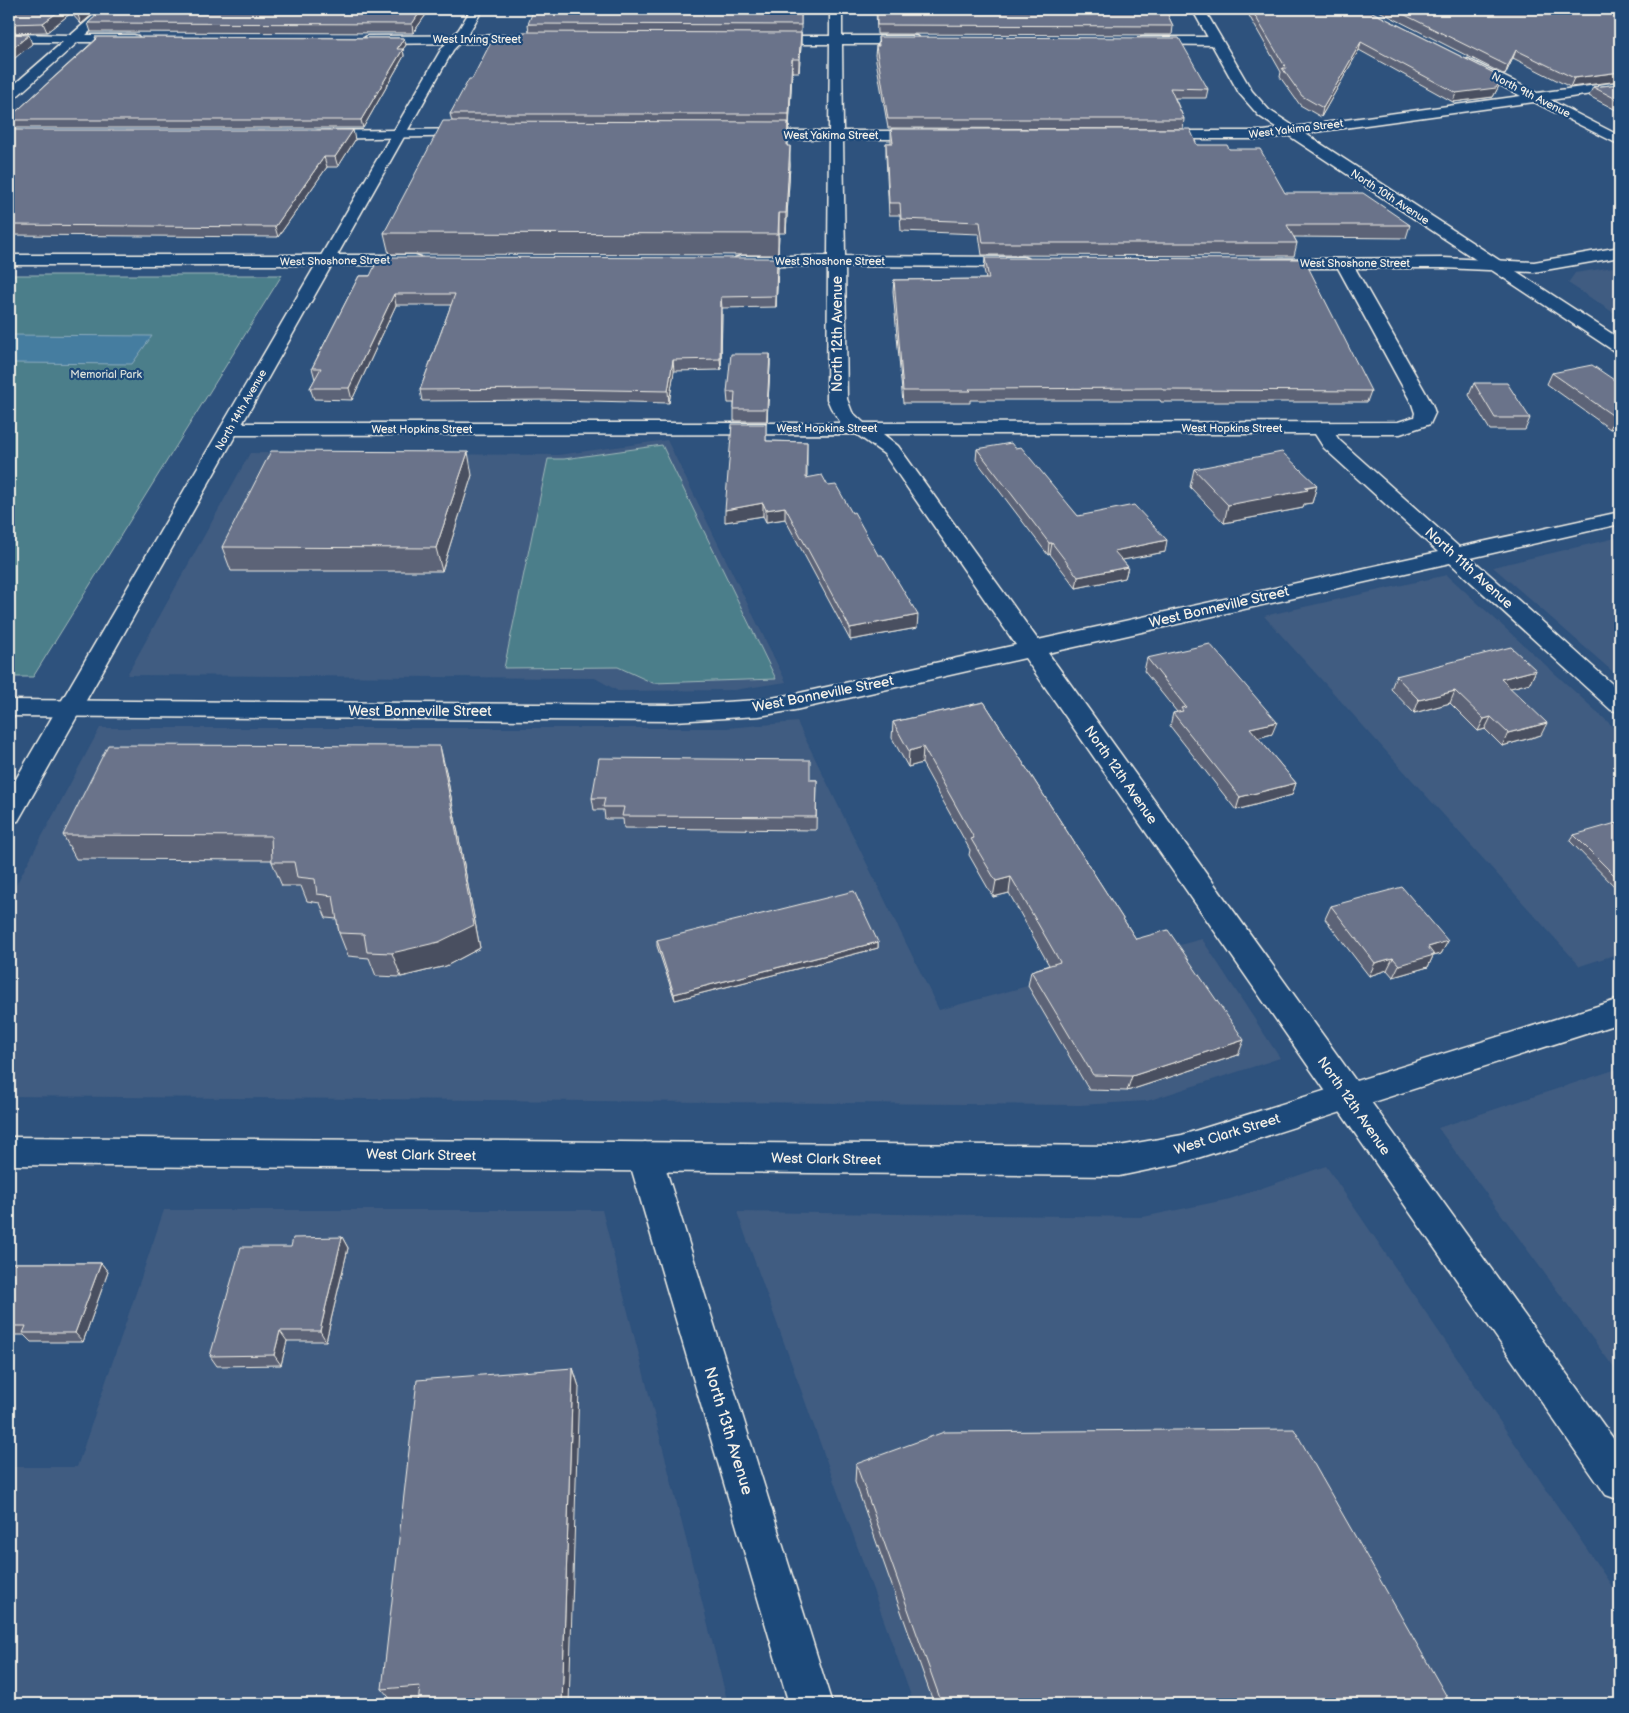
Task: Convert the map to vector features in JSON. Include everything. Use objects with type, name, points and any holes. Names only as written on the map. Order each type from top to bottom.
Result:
[{"type":"street","points":[[9,96],[108,9]]},
{"type":"street","name":"North 14th Avenue","points":[[9,814],[448,48],[464,31],[477,9]]},
{"type":"street","name":"North 12th Avenue","points":[[836,9],[837,399],[843,415],[891,450],[1620,1481]]},
{"type":"street","name":"North 10th Avenue","points":[[1198,9],[1252,101],[1269,117],[1620,347]]},
{"type":"street","points":[[9,38],[144,39]]},
{"type":"street","name":"West Irving Street","points":[[357,40],[567,39]]},
{"type":"street","points":[[754,40],[931,40]]},
{"type":"street","points":[[1131,41],[1216,41]]},
{"type":"street","name":"North 9th Avenue","points":[[1455,56],[1620,141]]},
{"type":"street","name":"West Yakima Street","points":[[1140,135],[1257,135],[1620,86]]},
{"type":"street","points":[[304,135],[488,134]]},
{"type":"street","name":"West Yakima Street","points":[[732,135],[944,135]]},
{"type":"street","name":"West Shoshone Street","points":[[1255,263],[1534,266],[1620,252]]},
{"type":"street","name":"West Shoshone Street","points":[[9,260],[426,260]]},
{"type":"street","name":"West Shoshone Street","points":[[722,261],[1037,262]]},
{"type":"street","name":"West Hopkins Street","points":[[230,429],[1400,428],[1423,420],[1425,413],[1422,404],[1344,263]]},
{"type":"street","name":"North 11th Avenue","points":[[1321,428],[1331,444],[1620,704]]},
{"type":"street","name":"West Bonneville Street","points":[[9,708],[716,712],[795,702],[1620,518]]},
{"type":"street","name":"West Clark Street","points":[[9,1151],[1119,1161],[1182,1149],[1620,1011]]},
{"type":"street","name":"North 13th Avenue","points":[[645,1157],[811,1704]]},
{"type":"shaded area","points":[[1620,266],[1620,317],[1568,283],[1575,273]]},
{"type":"shaded area","points":[[9,335],[152,336],[132,364],[13,363],[9,368]]},
{"type":"shaded area","points":[[667,440],[786,682],[734,690],[618,691],[595,678],[127,675],[250,453],[558,455]]},
{"type":"shaded area","points":[[1620,537],[1620,678],[1493,567]]},
{"type":"shaded area","points":[[1447,575],[1620,733],[1620,953],[1580,966],[1264,616]]},
{"type":"shaded area","points":[[797,722],[939,1010],[1202,939],[1280,1058],[1147,1101],[1080,1105],[9,1096],[9,898],[100,728],[727,728]]},
{"type":"shaded area","points":[[1620,1068],[1620,1376],[1438,1128]]},
{"type":"shaded area","points":[[1326,1166],[1620,1598],[1620,1704],[914,1704],[737,1212],[1143,1217],[1230,1199]]},
{"type":"shaded area","points":[[164,1210],[602,1210],[728,1704],[9,1704],[9,1467],[77,1467]]},
{"type":"green space","name":"Memorial Park","points":[[9,275],[282,275],[33,677],[9,677]]},
{"type":"green space","points":[[662,445],[776,679],[653,683],[618,667],[504,668],[548,459],[564,459]]},
{"type":"building","points":[[9,9],[62,9],[43,23],[9,24]]},
{"type":"building","points":[[72,9],[85,9],[78,15]]},
{"type":"building","points":[[104,9],[422,9],[412,24],[88,23]]},
{"type":"building","points":[[534,9],[799,9],[801,10],[801,25],[528,24]]},
{"type":"building","points":[[877,9],[1165,9],[1173,26],[877,25]]},
{"type":"building","points":[[1251,9],[1366,9],[1502,77],[1496,88],[1456,93],[1361,42],[1323,108],[1302,96],[1282,68],[1286,68]]},
{"type":"building","points":[[1393,9],[1620,9],[1620,72],[1574,78],[1516,50],[1508,66]]},
{"type":"building","points":[[522,32],[801,33],[799,59],[792,59],[789,114],[450,114],[469,79],[472,79],[491,42],[518,41]]},
{"type":"building","points":[[9,34],[29,35],[9,51]]},
{"type":"building","points":[[95,37],[404,38],[397,49],[403,49],[361,120],[9,120],[97,39]]},
{"type":"building","points":[[878,37],[1179,38],[1208,89],[1170,88],[1184,119],[888,119],[876,46],[879,46]]},
{"type":"building","points":[[1620,84],[1620,101],[1593,87]]},
{"type":"building","points":[[443,121],[788,122],[787,146],[790,146],[786,213],[779,213],[778,234],[384,233]]},
{"type":"building","points":[[891,129],[1190,129],[1197,145],[1227,145],[1229,149],[1260,149],[1285,193],[1363,193],[1410,225],[1287,225],[1297,243],[983,243],[980,222],[901,219],[900,203],[889,203],[886,143],[893,143]]},
{"type":"building","points":[[9,130],[353,130],[335,157],[324,157],[275,227],[9,225]]},
{"type":"building","points":[[379,257],[777,258],[776,296],[721,297],[720,359],[673,360],[668,391],[552,389],[420,390],[455,294],[394,294],[349,388],[310,388],[321,368],[312,368],[359,276],[370,276]]},
{"type":"building","points":[[985,258],[1304,259],[1371,391],[1163,390],[1162,388],[903,391],[894,280],[989,279]]},
{"type":"building","points":[[731,354],[770,354],[767,409],[734,409],[735,392],[727,392]]},
{"type":"building","points":[[1592,365],[1620,384],[1620,416],[1615,417],[1552,373]]},
{"type":"building","points":[[1474,383],[1507,383],[1530,418],[1495,418]]},
{"type":"building","points":[[732,424],[766,424],[766,441],[807,442],[806,478],[822,475],[828,486],[836,485],[852,513],[854,512],[878,555],[882,555],[918,615],[850,628],[785,507],[766,510],[763,503],[725,510]]},
{"type":"building","points":[[1011,443],[1015,448],[1021,447],[1078,516],[1134,505],[1167,540],[1114,551],[1128,567],[1078,577],[1052,543],[1049,543],[977,449]]},
{"type":"building","points":[[271,451],[468,452],[436,548],[222,547]]},
{"type":"building","points":[[1282,452],[1317,485],[1305,487],[1308,490],[1228,505],[1194,469]]},
{"type":"building","points":[[1210,644],[1277,722],[1250,728],[1296,783],[1240,797],[1173,713],[1183,711],[1181,708],[1186,707],[1147,658]]},
{"type":"building","points":[[1511,647],[1536,670],[1501,679],[1547,723],[1508,733],[1491,717],[1484,719],[1455,691],[1419,700],[1396,676]]},
{"type":"building","points":[[984,702],[1136,939],[1168,930],[1244,1040],[1132,1076],[1093,1075],[1031,971],[1060,962],[1011,877],[996,881],[971,839],[974,838],[923,747],[909,751],[893,722]]},
{"type":"building","points":[[108,745],[440,746],[474,925],[439,942],[392,953],[367,952],[364,934],[339,933],[333,896],[317,894],[315,879],[297,877],[294,862],[272,862],[271,836],[63,835]]},
{"type":"building","points":[[599,758],[810,760],[810,780],[817,780],[816,817],[622,816],[624,807],[603,807],[605,798],[592,798]]},
{"type":"building","points":[[1616,823],[1620,827],[1620,881],[1574,835]]},
{"type":"building","points":[[1402,887],[1448,941],[1428,947],[1434,955],[1399,965],[1393,958],[1375,963],[1331,906]]},
{"type":"building","points":[[854,891],[878,942],[674,994],[657,940]]},
{"type":"building","points":[[342,1237],[320,1331],[280,1331],[274,1355],[210,1356],[241,1247],[291,1247],[293,1238]]},
{"type":"building","points":[[9,1263],[101,1263],[75,1333],[23,1333],[26,1326],[9,1326]]},
{"type":"building","points":[[573,1368],[562,1704],[418,1704],[420,1686],[382,1689],[417,1380]]},
{"type":"building","points":[[1294,1429],[1451,1704],[942,1704],[856,1464],[944,1432]]}]
